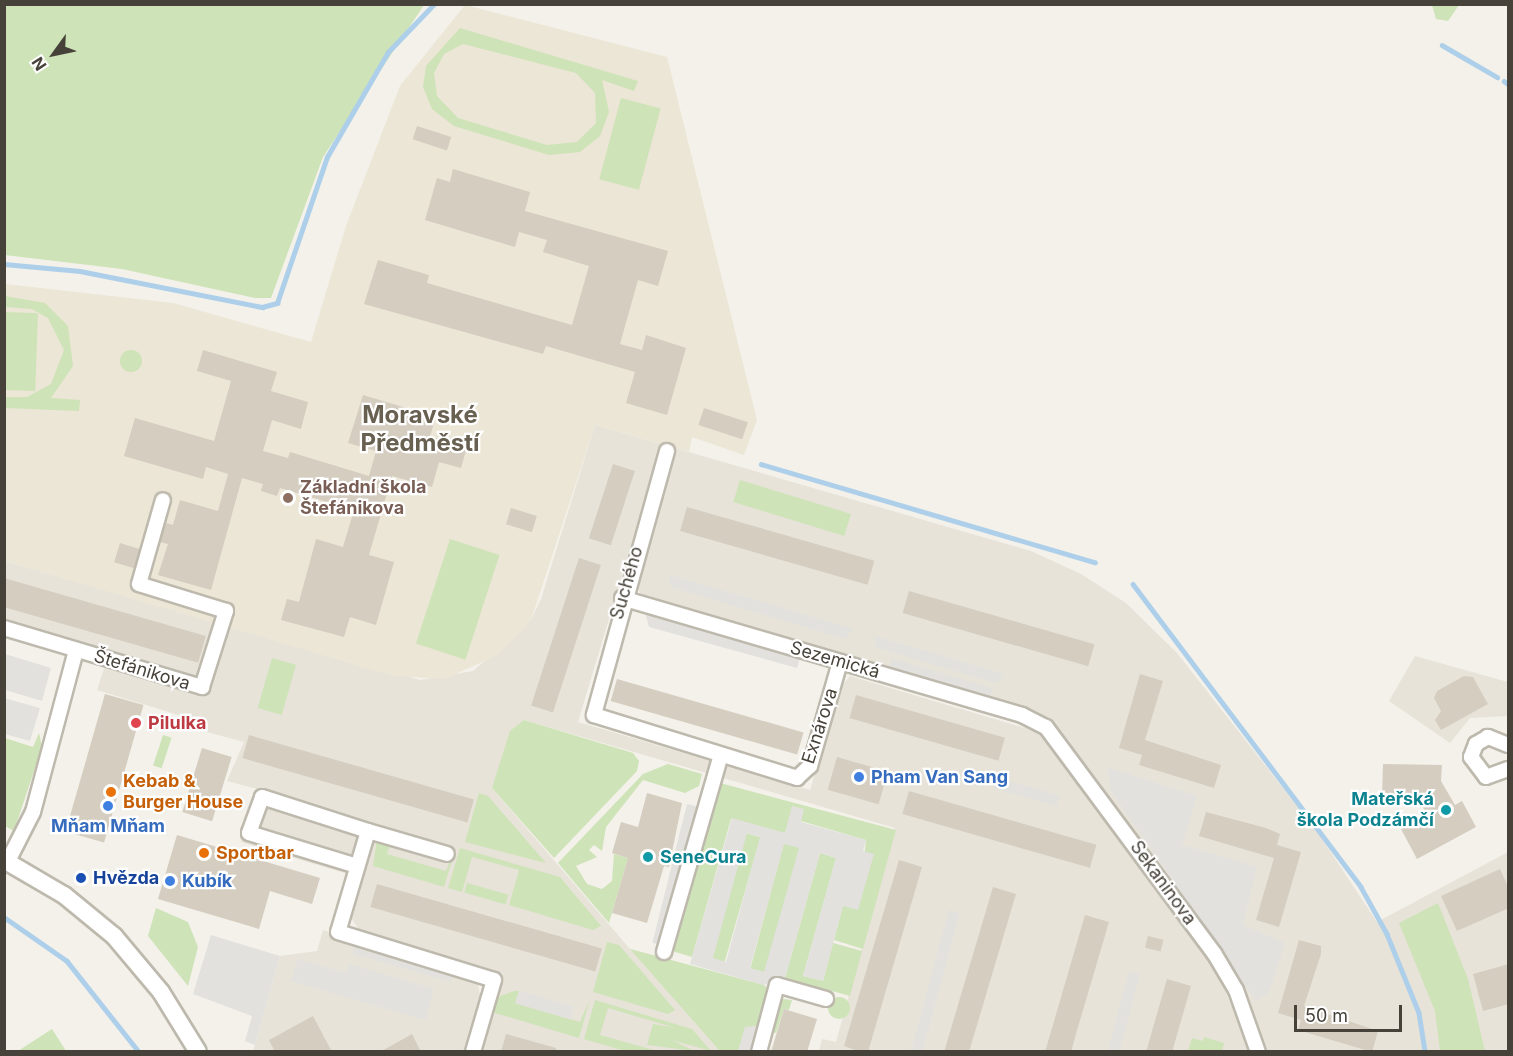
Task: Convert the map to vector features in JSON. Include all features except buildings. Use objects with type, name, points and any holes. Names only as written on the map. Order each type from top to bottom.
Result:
[{"type":"street","name":"Suchého","points":[[594,715],[611,637],[666,451]]},
{"type":"street","name":"Štefánikova","points":[[4,628],[202,687],[226,611],[139,584],[164,500]]},
{"type":"street","name":"Sezemická","points":[[622,598],[1022,715],[1046,727]]},
{"type":"street","name":"Štefánikova","points":[[76,650],[33,812],[6,860],[64,895],[114,936],[161,992],[198,1052]]},
{"type":"street","name":"Exnárova","points":[[594,715],[790,779],[802,775],[810,766],[840,662]]},
{"type":"street","name":"Sekaninova","points":[[1046,727],[1214,953],[1247,1014],[1258,1052]]},
{"type":"street","points":[[1507,776],[1480,774],[1472,764],[1472,750],[1488,737],[1509,745]]},
{"type":"street","points":[[664,952],[720,758]]},
{"type":"street","points":[[357,866],[249,833],[262,797],[447,854]]},
{"type":"street","points":[[368,831],[338,932],[494,980],[473,1052]]},
{"type":"street","points":[[759,1052],[777,985],[826,999]]},
{"type":"shaded area","points":[[465,5],[667,57],[757,420],[744,455],[692,437],[689,452],[595,425],[531,620],[498,655],[444,679],[393,676],[5,561],[5,284],[173,303],[311,342],[346,226],[400,86]]},
{"type":"shaded area","points":[[595,425],[1031,551],[1081,574],[1126,603],[1177,653],[1316,830],[1377,922],[1508,852],[1508,1051],[1265,1051],[1249,1001],[1208,934],[1051,718],[641,594],[635,585],[670,460],[658,456],[578,722],[810,790],[840,688],[850,676],[1035,731],[1056,750],[1216,969],[1251,1051],[819,1051],[822,1039],[836,1042],[895,828],[524,720],[492,788],[630,949],[773,988],[755,1051],[481,1051],[503,973],[360,931],[349,915],[358,877],[241,842],[257,789],[227,781],[244,742],[207,732],[208,724],[97,690],[105,665],[5,622],[4,561],[420,680],[473,671],[531,620],[541,599]]},
{"type":"shaded area","points":[[669,575],[853,629],[845,639],[671,587]]},
{"type":"shaded area","points":[[645,613],[800,658],[797,668],[649,627]]},
{"type":"shaded area","points":[[874,636],[1004,674],[996,683],[876,647]]},
{"type":"shaded area","points":[[5,654],[51,668],[42,701],[5,690]]},
{"type":"shaded area","points":[[1415,656],[1508,682],[1508,716],[1470,718],[1450,743],[1389,701]]},
{"type":"shaded area","points":[[892,658],[992,689],[990,697],[889,667]]},
{"type":"shaded area","points":[[4,698],[40,708],[30,741],[5,734]]},
{"type":"shaded area","points":[[1107,767],[1197,796],[1182,845],[1257,867],[1243,925],[1285,943],[1269,993],[1256,1001],[1111,791]]},
{"type":"shaded area","points":[[998,778],[1060,796],[1056,806],[995,789]]},
{"type":"shaded area","points":[[687,804],[699,807],[664,946],[652,943]]},
{"type":"shaded area","points":[[792,806],[804,809],[801,822],[866,840],[863,851],[874,854],[858,910],[843,906],[823,981],[803,976],[836,858],[820,853],[785,978],[764,985],[690,964],[732,818],[785,833]],"holes":[[[747,833],[760,837],[726,962],[713,958]],[[784,844],[799,848],[764,972],[750,968]]]},
{"type":"shaded area","points":[[949,910],[960,913],[922,1052],[911,1052]]},
{"type":"shaded area","points":[[323,930],[467,973],[478,985],[482,1003],[467,1051],[253,1052],[280,956],[317,951]]},
{"type":"shaded area","points":[[211,935],[280,956],[255,1045],[245,1041],[252,1016],[193,994]]},
{"type":"shaded area","points":[[355,945],[453,973],[451,982],[353,954]]},
{"type":"shaded area","points":[[298,959],[346,973],[349,964],[434,989],[425,1020],[291,981]]},
{"type":"shaded area","points":[[1129,972],[1140,975],[1119,1052],[1108,1051]]},
{"type":"shaded area","points":[[519,991],[574,1007],[570,1019],[515,1003]]},
{"type":"shaded area","points":[[763,1025],[755,1051],[738,1052],[745,1027]]},
{"type":"green space","points":[[5,4],[59,6],[424,5],[323,157],[271,298],[255,298],[122,269],[5,255]]},
{"type":"green space","points":[[1432,4],[1459,5],[1448,21],[1436,19]]},
{"type":"green space","points":[[460,28],[638,81],[634,91],[602,80],[609,112],[600,136],[580,152],[549,155],[454,126],[432,109],[423,87],[426,66]],"holes":[[[463,44],[576,73],[595,93],[596,123],[577,142],[547,145],[458,118],[437,96],[434,73],[444,54]]]},
{"type":"green space","points":[[621,98],[661,109],[639,190],[599,179]]},
{"type":"green space","points":[[5,296],[45,303],[68,326],[73,366],[51,398],[80,400],[79,411],[5,408],[5,397],[27,397],[51,384],[64,350],[48,318],[32,309],[5,307]]},
{"type":"green space","points":[[5,312],[38,313],[35,391],[4,390]]},
{"type":"green space","points":[[131,350],[141,357],[142,361],[135,371],[131,372],[121,365],[120,361],[127,351]]},
{"type":"green space","points":[[740,480],[851,514],[844,536],[733,502]]},
{"type":"green space","points":[[450,539],[499,555],[465,660],[416,644]]},
{"type":"green space","points":[[272,658],[296,665],[282,715],[258,708]]},
{"type":"green space","points":[[524,720],[633,753],[639,761],[637,771],[554,858],[492,788],[510,731]]},
{"type":"green space","points":[[39,733],[42,747],[14,831],[5,826],[5,738],[33,747]]},
{"type":"green space","points":[[163,735],[172,738],[162,768],[153,765]]},
{"type":"green space","points":[[668,764],[702,774],[699,786],[685,793],[643,780],[606,827],[602,851],[594,845],[589,850],[597,857],[576,866],[587,884],[602,889],[612,881],[614,854],[628,858],[609,923],[558,863],[643,774]]},
{"type":"green space","points":[[720,783],[896,830],[863,949],[834,940],[843,905],[858,909],[866,840],[801,821],[793,806],[785,833],[731,819],[692,957],[672,951]]},
{"type":"green space","points":[[479,793],[488,796],[546,863],[465,842]]},
{"type":"green space","points":[[746,833],[760,837],[725,962],[710,958]]},
{"type":"green space","points":[[377,840],[391,842],[387,854],[446,871],[456,847],[444,887],[373,866]]},
{"type":"green space","points":[[784,843],[799,847],[766,973],[750,969]]},
{"type":"green space","points":[[460,848],[560,877],[601,926],[593,930],[509,905],[519,870],[472,857],[462,892],[448,888]]},
{"type":"green space","points":[[820,853],[836,858],[803,976],[823,981],[833,943],[862,951],[850,996],[785,978]]},
{"type":"green space","points":[[467,883],[508,895],[506,904],[464,893]]},
{"type":"green space","points":[[1438,903],[1468,979],[1485,1051],[1440,1051],[1435,1011],[1399,923]]},
{"type":"green space","points":[[156,908],[188,922],[198,947],[188,986],[148,936]]},
{"type":"green space","points":[[607,942],[619,945],[675,1010],[668,1014],[593,992]]},
{"type":"green space","points":[[630,949],[764,985],[771,995],[763,1025],[745,1028],[738,1051],[720,1051]]},
{"type":"green space","points":[[519,991],[515,1003],[580,1022],[590,999],[579,1038],[492,1012],[498,997]]},
{"type":"green space","points":[[839,997],[847,1000],[850,1008],[847,1016],[839,1019],[831,1016],[828,1008],[831,1000]]},
{"type":"green space","points":[[783,999],[792,1000],[789,1010],[784,1009],[776,1033],[769,1031]]},
{"type":"green space","points":[[595,1000],[692,1029],[711,1051],[672,1040],[694,1051],[647,1045],[653,1024],[676,1028],[608,1008],[600,1035],[657,1051],[625,1051],[584,1039]]},
{"type":"green space","points":[[52,1029],[66,1051],[18,1051]]},
{"type":"green space","points":[[1204,1037],[1224,1043],[1222,1051],[1188,1051],[1192,1038],[1203,1041]]},
{"type":"waterway","points":[[4,264],[80,271],[262,307],[277,303],[327,157],[388,52],[434,4]]},
{"type":"waterway","points":[[1442,45],[1497,77]]},
{"type":"waterway","points":[[1504,81],[1508,84]]},
{"type":"waterway","points":[[761,464],[1095,562]]},
{"type":"waterway","points":[[1133,584],[1361,887],[1387,934],[1419,1013],[1425,1052]]},
{"type":"waterway","points":[[4,917],[67,961],[139,1052]]},
{"type":"place","name":"Základní škola Štefánikova","points":[[288,498]]},
{"type":"place","name":"Pilulka","points":[[136,723]]},
{"type":"place","name":"Pham Van Sang","points":[[859,777]]},
{"type":"place","name":"Kebab & Burger House","points":[[111,792]]},
{"type":"place","name":"Mňam Mňam","points":[[108,806]]},
{"type":"place","name":"Mateřská škola Podzámčí","points":[[1446,810]]},
{"type":"place","name":"Sportbar","points":[[204,853]]},
{"type":"place","name":"SeneCura","points":[[648,857]]},
{"type":"place","name":"Hvězda","points":[[81,878]]},
{"type":"place","name":"Kubík","points":[[170,881]]},
{"type":"district","name":"Moravské Předměstí","points":[[420,429]]}]
